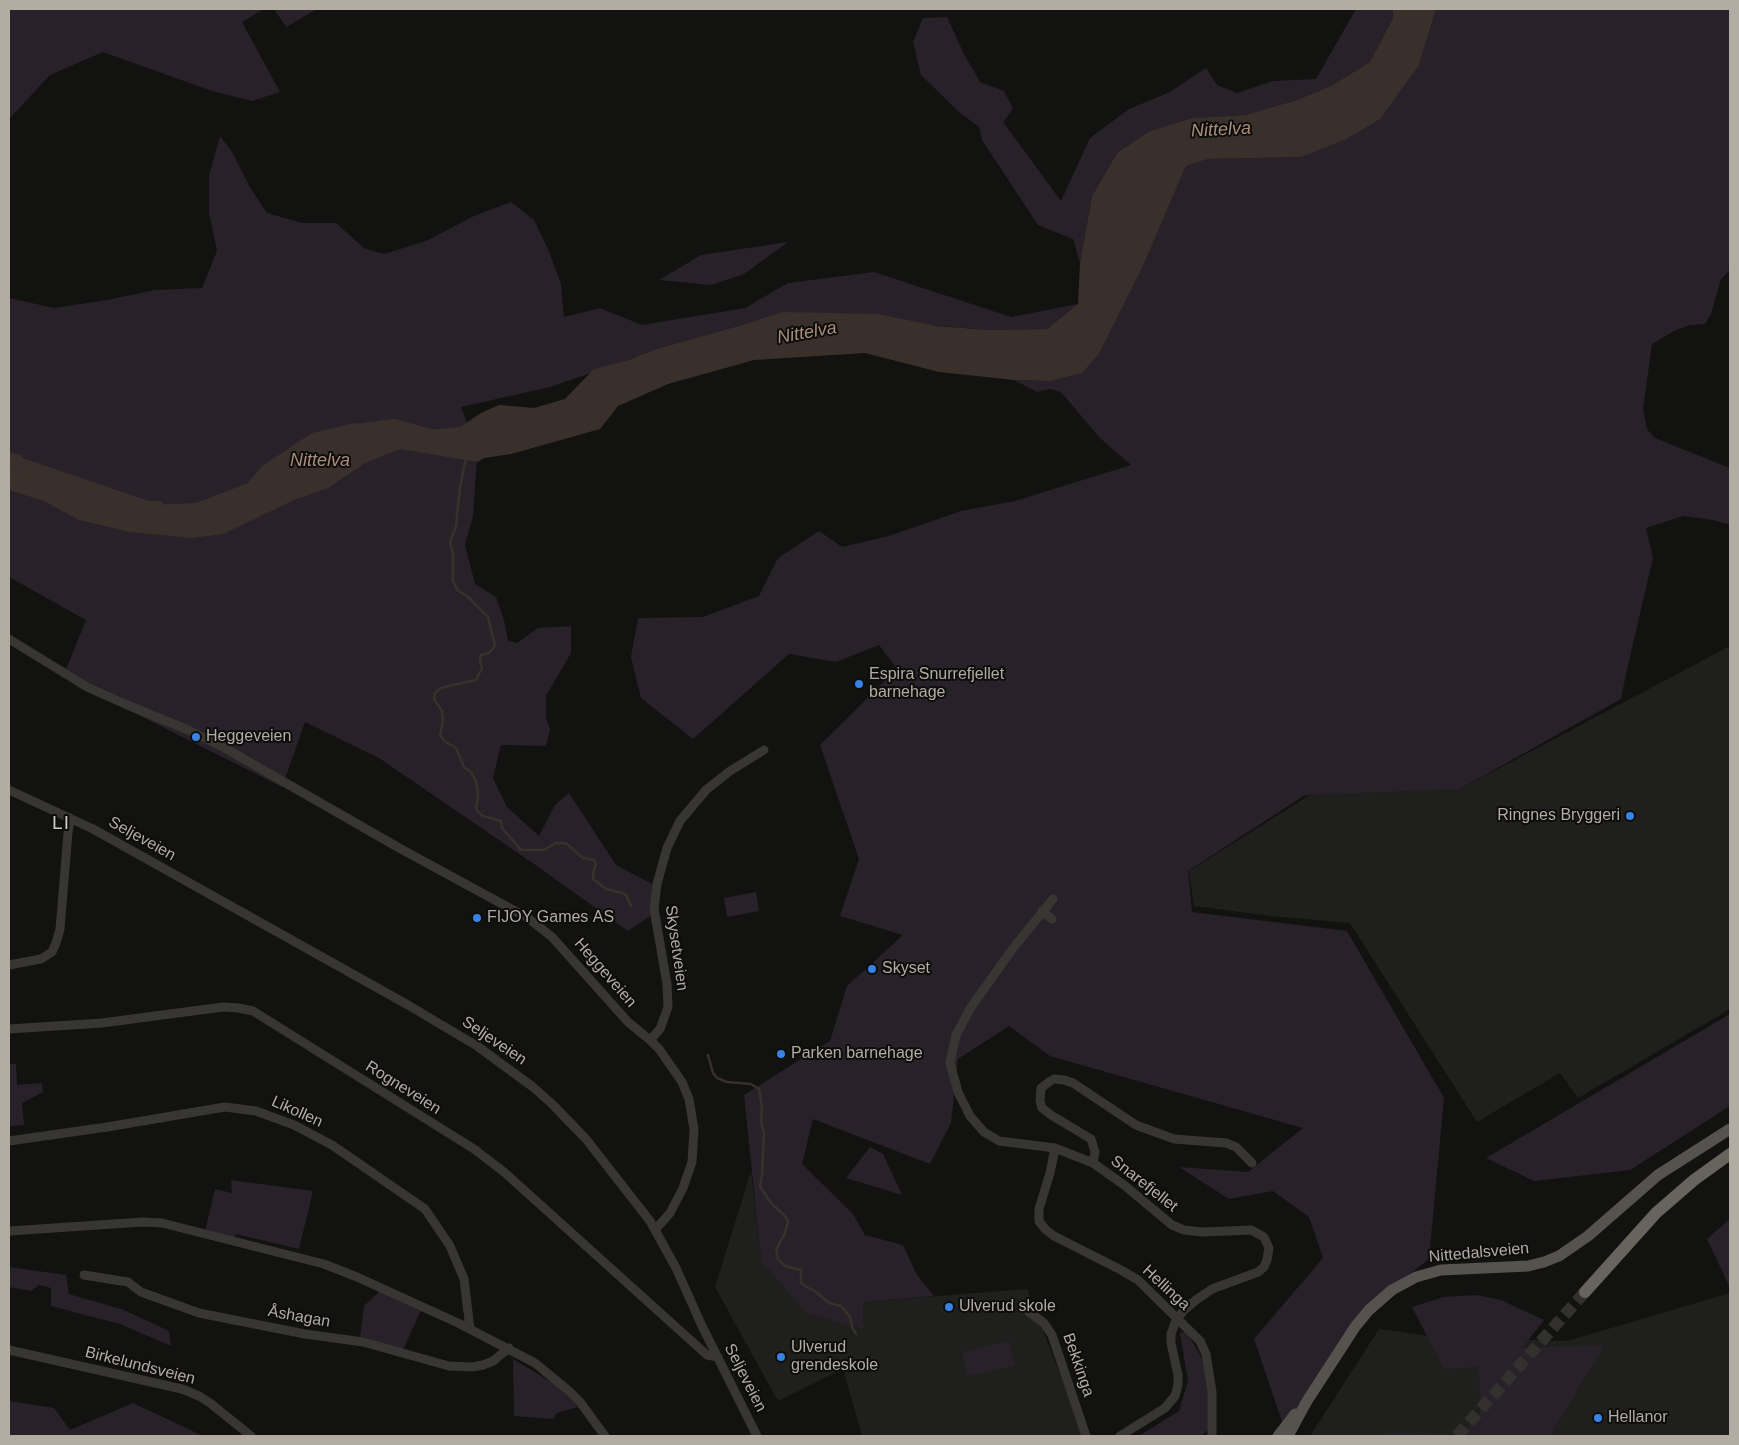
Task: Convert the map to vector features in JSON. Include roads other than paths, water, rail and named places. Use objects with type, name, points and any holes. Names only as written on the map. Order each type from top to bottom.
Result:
[{"type":"highway","points":[[1584,1292],[1656,1213],[1694,1180],[1730,1154]]},
{"type":"main road","name":"Nittedalsveien","points":[[1288,1436],[1307,1401],[1362,1318],[1392,1290],[1416,1277],[1441,1270],[1528,1266],[1559,1256],[1588,1236],[1658,1176],[1730,1129]]},
{"type":"main road","name":"Nittedalsveien","points":[[1278,1436],[1307,1401]]},
{"type":"street","name":"Heggeveien","points":[[9,639],[92,690],[223,747],[536,923],[559,943],[592,983],[628,1022],[650,1040],[670,1064],[682,1082],[691,1107],[694,1129],[693,1154],[687,1178],[670,1213],[655,1230]]},
{"type":"street","name":"Skysetveien","points":[[650,1040],[664,1022],[668,1007],[667,984],[654,910],[657,884],[667,848],[680,822],[706,790],[730,771],[764,750]]},
{"type":"street","points":[[9,791],[70,818],[60,929],[56,943],[52,952],[41,959],[9,965]]},
{"type":"street","name":"Seljeveien","points":[[70,818],[94,829],[408,1005],[491,1055],[533,1087],[580,1132],[632,1196],[655,1230],[676,1268],[757,1436]]},
{"type":"street","name":"Snarefjellet","points":[[1053,899],[1014,947],[971,1006],[956,1035],[950,1063],[958,1092],[970,1116],[984,1132],[999,1141],[1055,1148],[1093,1163],[1124,1185],[1172,1225],[1184,1230],[1202,1232],[1251,1230],[1261,1234],[1266,1241],[1269,1255],[1266,1264],[1254,1274],[1212,1289],[1196,1300],[1178,1319],[1172,1329],[1171,1339],[1178,1375],[1175,1396],[1165,1408],[1120,1436]]},
{"type":"street","points":[[1042,911],[1052,919]]},
{"type":"street","name":"Rogneveien","points":[[9,1030],[102,1023],[218,1007],[253,1011],[474,1150],[504,1172],[707,1355],[718,1357]]},
{"type":"street","points":[[1093,1163],[1095,1152],[1091,1139],[1042,1108],[1040,1101],[1041,1088],[1048,1082],[1054,1079],[1073,1083],[1136,1125],[1174,1139],[1226,1143],[1236,1147],[1252,1163]]},
{"type":"street","name":"Likollen","points":[[9,1141],[225,1107],[256,1111],[294,1125],[338,1149],[424,1209],[450,1246],[464,1279],[470,1329]]},
{"type":"street","name":"Hellinga","points":[[1055,1148],[1038,1219],[1054,1236],[1138,1280],[1200,1341],[1206,1354],[1212,1392],[1212,1436]]},
{"type":"street","points":[[9,1231],[143,1222],[162,1223],[324,1264],[382,1288],[470,1329],[508,1348],[545,1370],[580,1402],[604,1436]]},
{"type":"street","name":"Åshagan","points":[[84,1275],[128,1282],[141,1292],[199,1312],[305,1334],[363,1342],[449,1366],[472,1367],[483,1365],[493,1361],[508,1348]]},
{"type":"street","name":"Bekkinga","points":[[1029,1312],[1044,1323],[1052,1335],[1086,1436]]},
{"type":"street","name":"Birkelundsveien","points":[[9,1350],[182,1389],[204,1400],[251,1436]]},
{"type":"water","points":[[1393,9],[1436,9],[1419,65],[1380,119],[1346,139],[1301,157],[1208,159],[1186,166],[1144,264],[1099,354],[1082,373],[1051,381],[1014,380],[939,372],[865,353],[754,360],[668,384],[618,406],[600,429],[511,454],[484,458],[478,462],[400,449],[365,463],[328,488],[294,500],[223,534],[192,538],[130,532],[79,520],[44,501],[9,490],[9,452],[20,455],[36,471],[134,506],[196,503],[248,483],[261,467],[312,433],[355,423],[406,432],[460,427],[481,413],[499,405],[534,408],[565,399],[594,369],[629,360],[653,350],[782,312],[877,314],[937,326],[989,330],[1047,329],[1078,304],[1080,263],[1092,196],[1117,153],[1150,131],[1192,118],[1245,115],[1297,100],[1331,86],[1370,62],[1393,18]]},
{"type":"waterway","name":"Nittelva","points":[[363,430],[394,426],[430,436]]},
{"type":"waterway","points":[[466,458],[460,487],[456,526],[450,542],[453,555],[453,581],[457,590],[467,596],[488,617],[495,646],[489,653],[481,655],[482,668],[476,680],[441,688],[435,693],[434,699],[442,711],[443,721],[440,735],[444,741],[456,748],[464,767],[471,772],[476,781],[478,795],[476,809],[479,813],[501,821],[502,828],[521,850],[544,850],[556,843],[563,843],[567,844],[583,858],[594,860],[596,864],[593,879],[606,889],[626,895],[631,906]]},
{"type":"waterway","name":"Nittelva","points":[[9,461],[147,508],[158,508]]},
{"type":"waterway","points":[[708,1055],[713,1073],[717,1078],[727,1082],[751,1084],[759,1089],[762,1106],[761,1122],[764,1133],[760,1187],[772,1204],[788,1221],[785,1233],[776,1250],[778,1259],[785,1266],[801,1270],[801,1283],[805,1286],[829,1303],[841,1306],[850,1317],[856,1334]]},
{"type":"tunnel","points":[[1457,1436],[1585,1292]]},
{"type":"place","name":"Espira Snurrefjellet barnehage","points":[[859,684]]},
{"type":"place","name":"Heggeveien","points":[[196,737]]},
{"type":"place","name":"Ringnes Bryggeri","points":[[1630,816]]},
{"type":"place","name":"FIJOY Games AS","points":[[477,918]]},
{"type":"place","name":"Skyset","points":[[872,969]]},
{"type":"place","name":"Parken barnehage","points":[[781,1054]]},
{"type":"place","name":"Ulverud skole","points":[[949,1307]]},
{"type":"place","name":"Ulverud grendeskole","points":[[781,1357]]},
{"type":"place","name":"Hellanor","points":[[1598,1418]]},
{"type":"district","name":"LI","points":[[61,824]]}]
